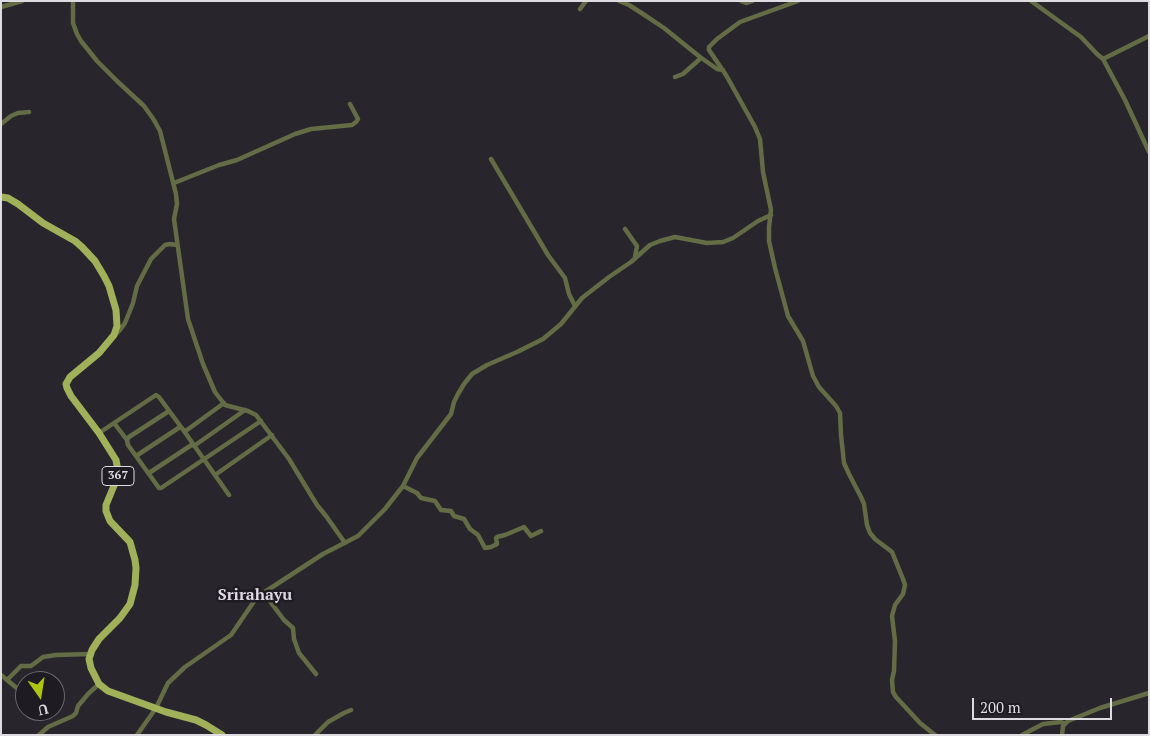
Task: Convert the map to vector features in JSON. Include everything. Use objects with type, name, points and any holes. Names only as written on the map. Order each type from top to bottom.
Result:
[{"type":"main road","points":[[1,197],[8,198],[18,204],[43,223],[74,241],[95,260],[113,297],[117,315],[117,326],[114,336]]},
{"type":"main road","name":"367","points":[[90,654],[99,640],[120,618],[130,604],[135,585],[136,568],[130,542],[110,521],[107,513],[106,505],[116,482],[118,471],[116,460],[66,386],[70,377],[114,336]]},
{"type":"main road","points":[[90,654],[91,668],[99,684],[108,691],[196,720],[222,735]]},
{"type":"street","points":[[1,7],[22,1]]},
{"type":"street","points":[[73,1],[73,23],[81,41],[97,61],[144,106],[160,131],[174,183],[176,204],[174,219],[188,319],[193,337],[215,392],[224,403],[256,415],[289,459],[317,505],[345,543]]},
{"type":"street","points":[[580,8],[586,1]]},
{"type":"street","points":[[618,1],[629,5],[643,14],[664,28],[701,58],[717,69],[723,70]]},
{"type":"street","points":[[741,1],[746,3],[752,1]]},
{"type":"street","points":[[1031,1],[1082,37],[1103,59],[1149,152]]},
{"type":"street","points":[[794,2],[740,22],[709,47],[710,52],[723,70],[760,139],[761,165],[770,201],[769,241],[788,316],[803,341],[813,376],[819,387],[840,413],[844,462],[864,504],[870,533],[892,552],[904,582],[903,594],[895,605],[892,616],[895,641],[893,692],[896,698],[920,723],[935,735]]},
{"type":"street","points":[[1103,59],[1149,36]]},
{"type":"street","points":[[675,77],[684,73],[701,58]]},
{"type":"street","points":[[174,183],[218,165],[237,160],[295,134],[311,129],[352,125],[356,122],[357,117],[350,104]]},
{"type":"street","points":[[1,124],[11,116],[29,112]]},
{"type":"street","points":[[491,159],[548,255],[566,278],[569,294],[575,306]]},
{"type":"street","points":[[137,735],[156,708],[168,683],[185,667],[231,635],[252,602],[262,592],[281,582],[323,554],[364,532],[385,510],[404,486],[417,458],[451,414],[458,394],[472,374],[544,338],[561,324],[575,306],[590,292],[650,246],[671,237],[707,242],[727,241],[771,215]]},
{"type":"street","points":[[625,229],[637,246],[634,259]]},
{"type":"street","points":[[114,336],[125,323],[137,286],[151,259],[165,245],[178,245]]},
{"type":"street","points":[[99,433],[156,395],[229,495]]},
{"type":"street","points":[[136,456],[182,429],[187,430],[224,403]]},
{"type":"street","points":[[149,473],[245,410]]},
{"type":"street","points":[[127,440],[169,411]]},
{"type":"street","points":[[114,423],[159,488],[162,488],[261,421]]},
{"type":"street","points":[[215,475],[272,435]]},
{"type":"street","points":[[404,486],[417,493],[421,498],[435,501],[441,510],[451,511],[454,516],[464,519],[470,529],[478,535],[485,548],[497,544],[497,537],[524,526],[531,536],[541,531]]},
{"type":"street","points":[[262,592],[284,620],[293,628],[294,639],[299,653],[316,674]]},
{"type":"street","points":[[7,680],[22,666],[31,666],[44,657],[56,654],[90,654]]},
{"type":"street","points":[[1,676],[15,687]]},
{"type":"street","points":[[39,735],[48,727],[73,716],[78,706],[99,684]]},
{"type":"street","points":[[1062,735],[1065,724],[1100,708],[1149,693]]},
{"type":"street","points":[[315,735],[326,724],[352,710]]},
{"type":"street","points":[[1022,735],[1043,724],[1060,722],[1065,724]]},
{"type":"district","name":"Srirahayu","points":[[255,595]]}]
